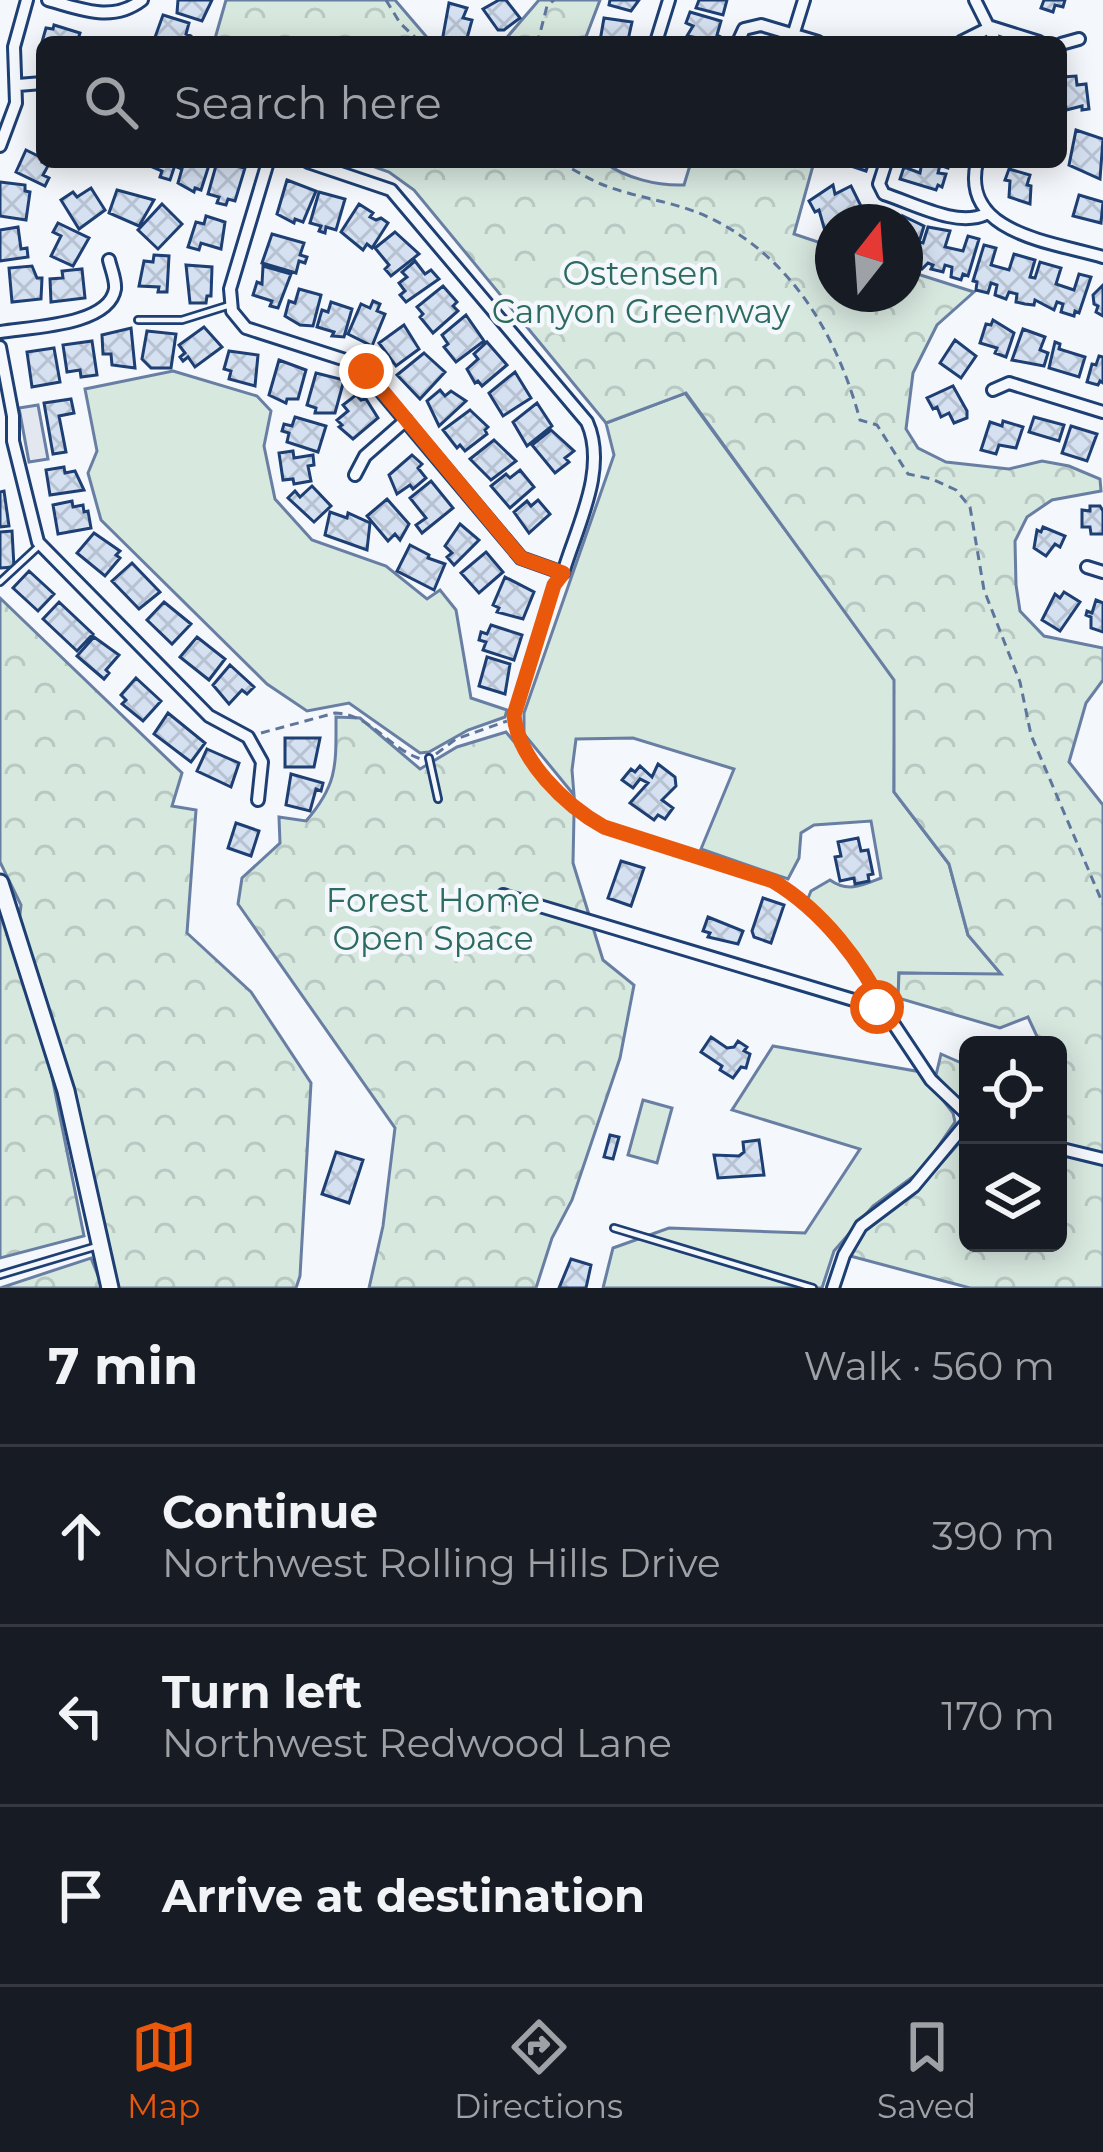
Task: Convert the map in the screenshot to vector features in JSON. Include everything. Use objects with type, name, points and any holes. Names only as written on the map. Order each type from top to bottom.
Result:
[{"type":"street","points":[[0,146],[11,125],[18,85],[12,64],[27,0]]},
{"type":"street","points":[[48,0],[102,14],[119,13],[142,0]]},
{"type":"street","points":[[658,36],[669,0]]},
{"type":"street","points":[[793,36],[804,0]]},
{"type":"street","points":[[976,0],[994,36]]},
{"type":"street","points":[[740,36],[756,25],[786,36]]},
{"type":"street","points":[[973,36],[992,27],[1020,36]]},
{"type":"street","points":[[1067,42],[1079,39]]},
{"type":"street","points":[[18,85],[36,84]]},
{"type":"street","points":[[266,168],[230,290],[230,305],[238,320],[255,332],[358,364],[521,558],[563,573],[596,463],[596,441],[586,422],[391,190],[326,168]]},
{"type":"street","points":[[884,168],[879,184],[884,194],[958,218],[987,215]]},
{"type":"street","points":[[977,168],[975,189],[987,215],[1013,230],[1103,257]]},
{"type":"street","points":[[0,332],[97,314],[116,286],[109,260]]},
{"type":"street","points":[[0,346],[13,441],[40,544],[209,716],[248,736],[262,762],[258,800]]},
{"type":"street","points":[[993,390],[1010,383],[1103,412]]},
{"type":"street","points":[[356,475],[365,456],[406,420]]},
{"type":"street","points":[[1087,567],[1103,572]]},
{"type":"street","points":[[0,883],[66,1091],[110,1288]]},
{"type":"street","points":[[503,895],[877,1007],[959,1108]]},
{"type":"street","points":[[832,1288],[861,1226],[914,1186],[959,1129]]},
{"type":"street","points":[[1067,1150],[1103,1159]]},
{"type":"lane","points":[[138,320],[182,320],[230,305]]},
{"type":"lane","points":[[0,582],[40,544]]},
{"type":"lane","points":[[563,573],[554,585],[514,715],[516,734],[531,761],[585,817],[625,835],[773,881],[791,892],[852,955],[887,1014]]},
{"type":"lane","points":[[429,758],[438,799]]},
{"type":"lane","points":[[614,1228],[813,1288]]},
{"type":"lane","points":[[0,1275],[99,1245]]},
{"type":"path","points":[[386,0],[414,36]]},
{"type":"path","points":[[539,36],[547,6],[554,0]]},
{"type":"path","points":[[571,168],[601,184],[708,217],[761,251],[788,276],[820,320],[848,380],[860,420],[877,425],[908,474],[932,478],[956,490],[970,507],[984,590],[1020,682],[1031,735],[1103,904]]},
{"type":"path","points":[[248,736],[334,713],[346,714],[360,718],[417,759],[429,758],[456,739],[502,725],[514,715]]},
{"type":"path","points":[[1094,882],[1101,880]]},
{"type":"green space","points":[[226,0],[395,0],[426,36],[216,36]]},
{"type":"green space","points":[[539,0],[600,0],[586,36],[508,36]]},
{"type":"green space","name":"Ostensen Canyon Greenway","points":[[378,168],[615,168],[642,180],[684,185],[689,168],[812,168],[794,234],[815,241],[815,312],[923,312],[923,276],[974,292],[937,325],[913,373],[906,429],[918,448],[946,462],[1009,469],[1042,461],[1100,479],[1101,491],[1052,500],[1027,517],[1015,541],[1020,611],[1044,636],[1103,648],[1103,680],[1086,703],[1069,762],[1103,805],[1103,1157],[1067,1147],[1067,1036],[1037,1036],[1028,1017],[1000,1028],[898,998],[899,973],[1001,974],[968,935],[949,864],[894,792],[894,680],[686,393],[606,423],[414,190]]},
{"type":"green space","points":[[173,371],[257,396],[271,411],[264,446],[275,499],[312,540],[386,566],[427,599],[440,590],[456,610],[471,698],[507,710],[505,717],[420,753],[349,703],[307,711],[267,684],[101,520],[88,473],[97,451],[85,389]]},
{"type":"green space","points":[[685,393],[895,680],[894,792],[949,864],[968,935],[1002,975],[899,973],[898,998],[884,994],[849,945],[807,901],[811,891],[830,880],[849,887],[881,878],[871,821],[814,825],[801,833],[799,858],[788,879],[701,849],[734,769],[633,738],[576,739],[574,795],[524,734],[524,713],[614,455],[606,423]]},
{"type":"green space","name":"Forest Home Open Space","points":[[0,598],[182,773],[172,806],[196,810],[187,933],[251,992],[311,1083],[296,1288],[118,1288],[19,922],[21,905],[0,862]]},
{"type":"green space","name":"Forest Home Open Space","points":[[336,717],[360,718],[420,769],[457,747],[506,732],[574,814],[573,863],[603,960],[634,985],[620,1058],[572,1200],[552,1238],[536,1288],[369,1288],[383,1226],[395,1128],[238,904],[242,878],[280,843],[279,817],[306,821],[324,796],[335,761]]},
{"type":"green space","points":[[0,894],[41,1022],[84,1236],[0,1258]]},
{"type":"green space","points":[[773,1046],[921,1072],[955,1122],[922,1170],[873,1206],[834,1251],[822,1288],[603,1288],[613,1248],[669,1228],[805,1233],[860,1149],[732,1110]]},
{"type":"green space","points":[[941,1054],[959,1062],[959,1101],[936,1075]]},
{"type":"green space","points":[[643,1100],[672,1108],[657,1163],[628,1155]]},
{"type":"green space","points":[[959,1143],[959,1252],[1067,1252],[1067,1155],[1103,1163],[1103,1288],[970,1288],[839,1253],[885,1212],[914,1194]]},
{"type":"green space","points":[[91,1258],[103,1288],[0,1288]]},
{"type":"shaded area","points":[[38,405],[48,459],[29,462],[19,408]]},
{"type":"building","points":[[178,0],[212,0],[202,21],[177,13]]},
{"type":"building","points":[[506,0],[520,18],[504,30],[498,30],[483,9]]},
{"type":"building","points":[[610,0],[639,0],[631,11],[609,5]]},
{"type":"building","points":[[699,0],[727,0],[723,15],[696,8]]},
{"type":"building","points":[[1044,0],[1065,0],[1053,12],[1041,8]]},
{"type":"building","points":[[449,3],[467,8],[463,18],[472,20],[468,36],[443,36]]},
{"type":"building","points":[[690,12],[721,21],[719,36],[687,36],[693,26],[686,23]]},
{"type":"building","points":[[163,15],[189,23],[186,34],[191,36],[155,36]]},
{"type":"building","points":[[604,18],[632,22],[629,36],[601,36]]},
{"type":"building","points":[[54,25],[80,33],[44,36],[46,28]]},
{"type":"building","points":[[1076,76],[1077,85],[1086,84],[1089,109],[1067,110],[1067,77]]},
{"type":"building","points":[[1076,130],[1103,139],[1100,179],[1069,165]]},
{"type":"building","points":[[26,150],[36,155],[36,168],[47,168],[43,175],[49,178],[45,186],[16,172]]},
{"type":"building","points":[[155,168],[174,168],[170,180],[160,177],[162,171]]},
{"type":"building","points":[[208,168],[201,190],[194,192],[178,183],[182,169]]},
{"type":"building","points":[[215,168],[245,168],[235,201],[217,203],[219,197],[208,194]]},
{"type":"building","points":[[904,168],[920,173],[921,168],[939,168],[938,173],[946,174],[942,187],[936,190],[900,179]]},
{"type":"building","points":[[1009,169],[1030,175],[1030,204],[1009,197],[1010,181],[1005,180]]},
{"type":"building","points":[[287,180],[316,191],[303,222],[295,219],[294,223],[277,214]]},
{"type":"building","points":[[0,182],[25,185],[30,192],[26,220],[0,216]]},
{"type":"building","points":[[833,185],[835,194],[851,186],[860,204],[815,204],[815,212],[809,201]]},
{"type":"building","points":[[91,188],[105,210],[79,229],[61,200]]},
{"type":"building","points":[[117,190],[154,200],[139,226],[109,213]]},
{"type":"building","points":[[319,192],[345,199],[336,230],[326,227],[325,233],[319,231],[321,226],[310,223]]},
{"type":"building","points":[[1079,195],[1103,202],[1101,223],[1073,216]]},
{"type":"building","points":[[162,204],[182,224],[158,249],[138,230]]},
{"type":"building","points":[[359,204],[373,213],[370,217],[388,223],[372,248],[367,244],[363,250],[341,232]]},
{"type":"building","points":[[206,216],[225,222],[221,249],[201,243],[199,250],[188,247],[196,222],[204,224]]},
{"type":"building","points":[[58,223],[89,238],[73,266],[51,256],[61,236],[53,232]]},
{"type":"building","points":[[18,227],[21,249],[27,248],[28,257],[0,261],[0,230]]},
{"type":"building","points":[[928,227],[950,231],[945,247],[963,251],[968,236],[979,239],[968,276],[963,274],[961,280],[951,277],[952,267],[945,265],[943,272],[931,269],[928,263],[923,268]]},
{"type":"building","points":[[395,232],[419,254],[391,276],[385,269],[389,265],[375,248]]},
{"type":"building","points":[[272,234],[304,243],[300,255],[307,257],[305,263],[299,261],[296,273],[262,263]]},
{"type":"building","points":[[984,245],[996,248],[991,265],[1009,270],[1014,254],[1035,260],[1030,277],[1035,278],[1040,262],[1061,268],[1056,284],[1074,290],[1079,274],[1091,277],[1079,313],[1061,312],[1063,304],[1057,302],[1054,310],[1035,300],[1034,305],[1016,302],[1017,294],[1009,292],[1006,299],[995,295],[997,285],[991,283],[988,293],[976,290],[973,281]]},
{"type":"building","points":[[154,255],[169,256],[167,292],[139,286],[144,261],[153,262]]},
{"type":"building","points":[[415,261],[425,274],[431,270],[439,279],[406,302],[399,283],[407,277],[402,272]]},
{"type":"building","points":[[186,265],[212,267],[211,296],[206,303],[190,303]]},
{"type":"building","points":[[32,266],[37,278],[42,278],[41,299],[12,302],[9,268]]},
{"type":"building","points":[[263,266],[291,274],[278,308],[253,295],[257,282],[262,284]]},
{"type":"building","points":[[82,269],[85,298],[51,302],[50,279],[63,278],[62,271]]},
{"type":"building","points":[[1103,285],[1103,316],[1096,312],[1093,295]]},
{"type":"building","points":[[443,286],[457,302],[453,306],[458,311],[433,333],[417,307]]},
{"type":"building","points":[[299,289],[321,295],[313,326],[285,316]]},
{"type":"building","points":[[373,301],[380,304],[377,311],[385,314],[372,346],[348,334],[361,304],[370,308]]},
{"type":"building","points":[[331,302],[352,309],[344,337],[317,327],[322,310],[328,312]]},
{"type":"building","points":[[466,315],[484,341],[456,362],[444,347],[448,344],[442,335]]},
{"type":"building","points":[[993,320],[1014,333],[1006,357],[995,353],[997,348],[980,343],[986,324]]},
{"type":"building","points":[[404,325],[419,349],[396,366],[379,343]]},
{"type":"building","points":[[204,327],[222,347],[195,367],[188,357],[183,361],[180,357],[185,353],[179,345]]},
{"type":"building","points":[[131,328],[135,368],[112,365],[111,354],[103,354],[102,335]]},
{"type":"building","points":[[1023,329],[1045,337],[1040,350],[1048,353],[1044,366],[1012,360]]},
{"type":"building","points":[[147,331],[176,334],[171,368],[151,368],[142,359]]},
{"type":"building","points":[[955,340],[976,356],[961,378],[940,363]]},
{"type":"building","points":[[92,341],[97,375],[67,372],[63,345]]},
{"type":"building","points":[[487,342],[507,365],[482,386],[467,369]]},
{"type":"building","points":[[1055,342],[1059,349],[1085,357],[1079,377],[1049,368]]},
{"type":"building","points":[[54,348],[60,382],[32,387],[27,352]]},
{"type":"building","points":[[229,351],[258,355],[255,386],[229,379],[231,371],[224,369]]},
{"type":"building","points":[[424,353],[445,372],[420,399],[397,375]]},
{"type":"building","points":[[1099,356],[1103,357],[1103,383],[1098,385],[1087,382]]},
{"type":"building","points":[[279,360],[306,370],[298,399],[286,403],[269,395]]},
{"type":"building","points":[[515,372],[531,398],[503,416],[489,393]]},
{"type":"building","points":[[316,373],[344,380],[335,413],[315,413],[316,408],[307,405]]},
{"type":"building","points":[[953,386],[967,411],[967,418],[954,423],[949,413],[941,417],[927,398]]},
{"type":"building","points":[[440,390],[466,401],[439,426],[427,401]]},
{"type":"building","points":[[356,395],[366,399],[378,418],[353,439],[337,420],[348,411],[343,405]]},
{"type":"building","points":[[71,399],[74,413],[59,416],[66,452],[53,454],[44,403]]},
{"type":"building","points":[[537,403],[552,426],[527,446],[513,422]]},
{"type":"building","points":[[470,410],[488,427],[487,434],[465,451],[443,430]]},
{"type":"building","points":[[295,417],[326,426],[318,452],[287,442],[284,424],[292,426]]},
{"type":"building","points":[[1034,417],[1064,425],[1059,441],[1029,432]]},
{"type":"building","points":[[1003,421],[1023,427],[1016,448],[999,445],[996,454],[981,450],[990,422],[1002,426]]},
{"type":"building","points":[[1071,426],[1097,434],[1087,461],[1062,453]]},
{"type":"building","points":[[551,430],[574,451],[555,473],[532,445]]},
{"type":"building","points":[[494,440],[516,461],[491,480],[470,459]]},
{"type":"building","points":[[293,451],[294,458],[313,455],[314,465],[308,466],[311,481],[294,484],[293,479],[283,480],[279,453]]},
{"type":"building","points":[[412,455],[422,464],[418,468],[426,478],[397,494],[389,475]]},
{"type":"building","points":[[64,467],[65,473],[75,471],[84,490],[50,495],[46,470]]},
{"type":"building","points":[[520,470],[534,487],[510,508],[491,486]]},
{"type":"building","points":[[431,481],[453,508],[422,533],[416,525],[426,518],[410,498]]},
{"type":"building","points":[[312,486],[331,506],[314,522],[288,498],[295,491],[300,497]]},
{"type":"building","points":[[4,491],[9,526],[0,527],[0,492]]},
{"type":"building","points":[[387,499],[409,524],[400,540],[395,534],[388,541],[367,516]]},
{"type":"building","points":[[538,500],[550,514],[529,533],[514,512],[527,501],[531,506]]},
{"type":"building","points":[[72,501],[73,507],[83,505],[84,512],[88,511],[91,528],[58,534],[53,505]]},
{"type":"building","points":[[1090,506],[1103,511],[1103,534],[1091,534],[1090,527],[1082,527],[1082,510],[1090,511]]},
{"type":"building","points":[[330,512],[347,518],[348,513],[370,523],[367,550],[325,535]]},
{"type":"building","points":[[460,524],[479,540],[454,565],[445,546]]},
{"type":"building","points":[[1043,527],[1065,536],[1060,547],[1055,544],[1046,556],[1034,548],[1037,530]]},
{"type":"building","points":[[12,531],[14,567],[0,568],[0,532]]},
{"type":"building","points":[[94,533],[120,551],[116,555],[120,558],[105,576],[77,553]]},
{"type":"building","points":[[410,545],[445,564],[434,590],[397,571]]},
{"type":"building","points":[[486,552],[503,572],[479,593],[461,573]]},
{"type":"building","points":[[132,563],[160,592],[139,609],[112,581]]},
{"type":"building","points":[[29,571],[54,594],[38,611],[13,588]]},
{"type":"building","points":[[505,577],[534,592],[523,619],[497,612],[499,608],[493,605]]},
{"type":"building","points":[[1064,592],[1080,602],[1060,631],[1042,620],[1055,594],[1060,598]]},
{"type":"building","points":[[1096,600],[1103,603],[1103,632],[1091,628],[1091,617],[1086,615],[1092,613]]},
{"type":"building","points":[[59,602],[93,634],[77,651],[43,619]]},
{"type":"building","points":[[164,602],[191,624],[172,644],[147,620]]},
{"type":"building","points":[[491,625],[522,635],[514,660],[483,650],[486,642],[479,640],[481,632],[487,634]]},
{"type":"building","points":[[94,637],[119,655],[104,679],[77,656]]},
{"type":"building","points":[[197,637],[225,659],[209,680],[180,657]]},
{"type":"building","points":[[487,657],[510,664],[505,694],[479,686]]},
{"type":"building","points":[[230,665],[254,687],[247,694],[242,690],[229,704],[213,685]]},
{"type":"building","points":[[136,678],[161,701],[143,721],[122,704],[126,700],[121,695]]},
{"type":"building","points":[[168,713],[205,743],[191,762],[154,734]]},
{"type":"building","points":[[285,738],[320,738],[314,767],[285,767]]},
{"type":"building","points":[[207,749],[239,763],[231,787],[197,771]]},
{"type":"building","points":[[658,764],[675,777],[676,786],[662,800],[673,808],[665,819],[658,815],[654,820],[630,803],[648,783],[640,779],[633,788],[622,780],[640,766],[652,777]]},
{"type":"building","points":[[291,774],[323,783],[321,791],[316,789],[310,811],[286,805]]},
{"type":"building","points":[[236,823],[259,831],[251,856],[228,848]]},
{"type":"building","points":[[858,838],[861,851],[868,850],[873,874],[868,875],[869,881],[855,884],[854,878],[840,881],[835,857],[841,856],[838,842]]},
{"type":"building","points":[[621,861],[644,868],[631,906],[608,898]]},
{"type":"building","points":[[763,898],[784,905],[771,943],[754,937],[752,931]]},
{"type":"building","points":[[708,917],[743,931],[738,944],[708,937],[710,933],[703,931]]},
{"type":"building","points":[[711,1037],[727,1048],[738,1041],[747,1047],[746,1068],[741,1067],[733,1078],[720,1070],[722,1066],[701,1052]]},
{"type":"building","points":[[610,1135],[619,1137],[613,1159],[604,1157]]},
{"type":"building","points":[[759,1140],[764,1175],[718,1178],[714,1155],[739,1156],[744,1152],[743,1142]]},
{"type":"building","points":[[336,1152],[363,1160],[349,1203],[322,1194]]},
{"type":"building","points":[[571,1259],[591,1265],[586,1288],[559,1288]]},
{"type":"route","points":[[366,371],[521,558],[563,573],[554,585],[514,715],[516,734],[531,761],[585,817],[604,827],[773,881],[791,892],[852,955],[887,1014],[877,1007]]}]
